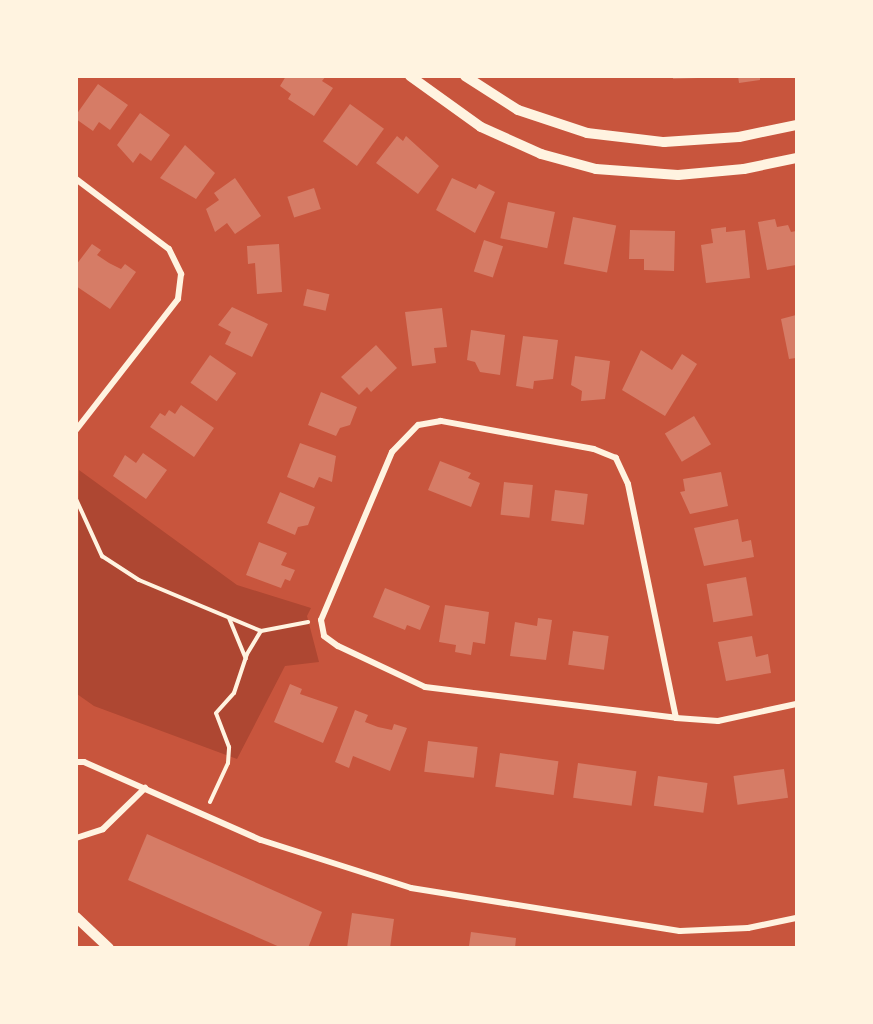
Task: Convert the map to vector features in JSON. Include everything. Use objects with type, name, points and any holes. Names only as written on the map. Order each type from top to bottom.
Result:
[{"type":"street","points":[[410,76],[481,127],[540,154],[596,169],[678,175],[744,169],[796,158]]},
{"type":"street","points":[[465,76],[518,110],[587,133],[664,142],[739,137],[796,125]]},
{"type":"street","points":[[76,179],[169,249],[181,274],[178,299],[76,430]]},
{"type":"street","points":[[676,718],[628,483],[616,458],[594,449],[441,421],[418,425],[392,452],[321,620],[324,636],[338,646],[425,687],[676,718],[718,721],[796,704]]},
{"type":"street","points":[[76,762],[84,762],[261,840],[411,888],[680,931],[748,928],[796,918]]},
{"type":"street","points":[[76,838],[103,829],[145,788]]},
{"type":"street","points":[[76,917],[109,948]]},
{"type":"path","points":[[76,499],[102,556],[139,580],[261,631],[321,620]]},
{"type":"path","points":[[230,618],[246,659]]},
{"type":"path","points":[[204,816],[228,755],[227,735],[216,713],[234,693],[246,659],[261,631]]},
{"type":"shaded area","points":[[79,470],[237,585],[311,608],[307,616],[319,662],[285,666],[237,759],[94,706],[77,694]]},
{"type":"building","points":[[286,76],[326,76],[322,81],[333,88],[314,116],[288,99],[291,94],[280,86]]},
{"type":"building","points":[[673,76],[697,76],[698,78],[673,79]]},
{"type":"building","points":[[738,76],[760,76],[760,80],[739,83]]},
{"type":"building","points":[[98,84],[128,105],[110,130],[99,122],[93,131],[76,119],[76,115]]},
{"type":"building","points":[[350,104],[384,129],[357,166],[323,141]]},
{"type":"building","points":[[140,113],[170,135],[151,161],[140,153],[133,163],[117,145]]},
{"type":"building","points":[[397,136],[403,141],[406,136],[439,166],[418,194],[376,163]]},
{"type":"building","points":[[185,145],[215,173],[196,199],[160,178]]},
{"type":"building","points":[[235,178],[261,216],[235,234],[227,223],[215,232],[206,209],[219,200],[214,193]]},
{"type":"building","points":[[452,178],[476,189],[479,184],[495,192],[475,233],[436,210]]},
{"type":"building","points":[[314,188],[321,209],[294,218],[287,197]]},
{"type":"building","points":[[508,202],[555,212],[547,248],[500,238]]},
{"type":"building","points":[[573,217],[616,225],[607,273],[564,264]]},
{"type":"building","points":[[775,219],[777,227],[788,225],[791,232],[796,231],[796,265],[767,270],[758,222]]},
{"type":"building","points":[[726,227],[726,232],[745,230],[750,278],[706,283],[701,245],[713,243],[711,229]]},
{"type":"building","points":[[630,230],[675,231],[674,271],[644,270],[644,259],[629,259]]},
{"type":"building","points":[[484,240],[503,246],[493,278],[474,271]]},
{"type":"building","points":[[92,244],[101,250],[97,255],[109,263],[121,269],[125,264],[136,272],[110,309],[76,286],[76,265]]},
{"type":"building","points":[[279,244],[282,292],[257,294],[255,263],[248,264],[247,246]]},
{"type":"building","points":[[307,289],[329,294],[326,311],[303,306]]},
{"type":"building","points":[[232,307],[268,324],[252,357],[225,344],[231,332],[218,325]]},
{"type":"building","points":[[442,308],[447,347],[434,348],[436,363],[412,366],[405,312]]},
{"type":"building","points":[[796,315],[796,358],[789,359],[781,319]]},
{"type":"building","points":[[471,330],[505,335],[500,375],[480,372],[475,362],[467,360]]},
{"type":"building","points":[[523,336],[558,340],[553,379],[534,381],[533,389],[516,386]]},
{"type":"building","points":[[376,345],[397,368],[371,392],[367,387],[359,395],[341,377]]},
{"type":"building","points":[[641,350],[672,370],[682,354],[697,364],[665,416],[622,390]]},
{"type":"building","points":[[210,355],[236,373],[217,401],[190,383]]},
{"type":"building","points":[[575,356],[610,361],[605,399],[581,401],[582,391],[571,385]]},
{"type":"building","points":[[321,392],[357,407],[350,425],[340,428],[336,436],[308,425]]},
{"type":"building","points":[[181,405],[214,428],[194,457],[150,427],[160,413],[165,416],[169,410],[175,414]]},
{"type":"building","points":[[694,416],[711,444],[682,462],[665,434]]},
{"type":"building","points":[[300,443],[336,456],[332,482],[319,477],[314,488],[287,477]]},
{"type":"building","points":[[143,453],[167,470],[146,499],[113,476],[125,455],[136,463]]},
{"type":"building","points":[[440,461],[471,473],[468,478],[480,483],[471,507],[428,490]]},
{"type":"building","points":[[721,472],[728,506],[690,514],[680,492],[685,491],[683,479]]},
{"type":"building","points":[[504,482],[533,485],[529,518],[501,515]]},
{"type":"building","points":[[555,490],[588,494],[584,525],[551,521]]},
{"type":"building","points":[[280,492],[315,507],[308,525],[298,527],[295,535],[267,523]]},
{"type":"building","points":[[738,519],[742,542],[751,540],[754,557],[704,566],[694,528]]},
{"type":"building","points":[[259,542],[287,553],[281,565],[295,570],[290,581],[285,579],[281,588],[246,575]]},
{"type":"building","points":[[746,577],[753,615],[713,622],[707,584]]},
{"type":"building","points":[[385,588],[430,606],[420,630],[407,625],[405,630],[373,617]]},
{"type":"building","points":[[445,605],[489,612],[485,644],[473,642],[471,655],[455,652],[456,645],[439,642]]},
{"type":"building","points":[[538,618],[552,620],[546,660],[510,656],[515,622],[537,626]]},
{"type":"building","points":[[573,631],[609,636],[604,670],[568,665]]},
{"type":"building","points":[[752,636],[756,657],[768,654],[771,673],[726,681],[718,642]]},
{"type":"building","points":[[290,684],[302,689],[300,694],[338,707],[323,743],[274,722]]},
{"type":"building","points":[[355,710],[368,715],[365,722],[378,727],[392,730],[394,724],[407,728],[390,771],[353,756],[349,768],[335,762]]},
{"type":"building","points":[[428,741],[478,747],[474,778],[424,772]]},
{"type":"building","points":[[500,753],[558,761],[554,795],[495,787]]},
{"type":"building","points":[[578,763],[636,771],[632,806],[573,798]]},
{"type":"building","points":[[784,769],[788,798],[738,805],[733,776]]},
{"type":"building","points":[[658,776],[708,783],[703,813],[654,806]]},
{"type":"building","points":[[147,834],[322,912],[308,948],[282,948],[128,880]]},
{"type":"building","points":[[352,913],[394,919],[390,948],[347,948]]},
{"type":"building","points":[[471,932],[516,938],[515,948],[469,946]]}]
